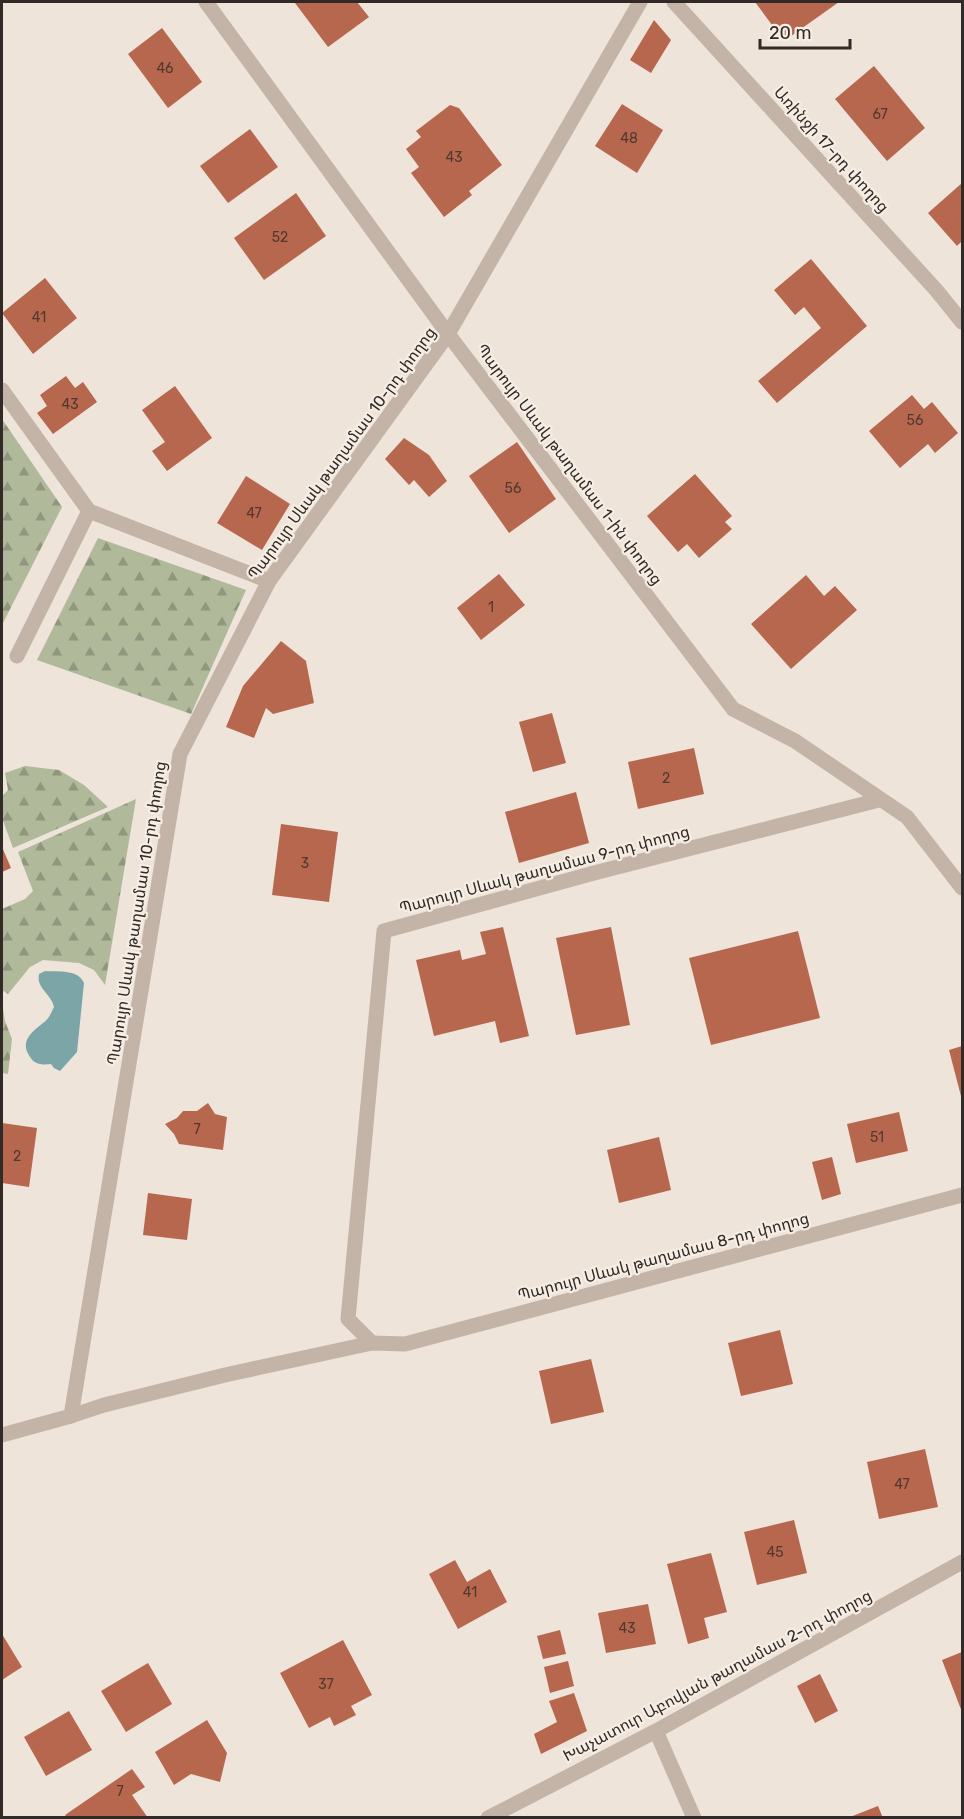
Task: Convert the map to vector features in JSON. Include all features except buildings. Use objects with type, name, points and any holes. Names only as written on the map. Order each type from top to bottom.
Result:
[{"type":"street","name":"Պարույր Սևակ թաղամաս 1-ին փողոց","points":[[206,2],[448,334],[733,709],[795,741],[907,817],[963,888]]},
{"type":"street","name":"Պարույր Սևակ թաղամաս 10-րդ փողոց","points":[[71,1416],[180,754],[269,581],[448,334],[640,2]]},
{"type":"street","name":"Առինջի 17-րդ փողոց","points":[[674,2],[963,321]]},
{"type":"street","points":[[2,390],[89,511],[269,581]]},
{"type":"street","points":[[17,656],[89,511]]},
{"type":"street","name":"Պարույր Սևակ թաղամաս 9-րդ փողոց","points":[[372,1343],[348,1319],[384,931],[594,873],[879,800]]},
{"type":"street","name":"Պարույր Սևակ թաղամաս 8-րդ փողոց","points":[[71,1416],[104,1405],[214,1378],[372,1343],[405,1344],[963,1195]]},
{"type":"street","points":[[2,1435],[71,1416]]},
{"type":"street","name":"Խաչատուր Աբովյան թաղամաս 2-րդ փողոց","points":[[488,1818],[656,1731],[963,1562]]},
{"type":"street","points":[[656,1731],[694,1818]]},
{"type":"green space","points":[[2,419],[62,507],[2,625]]},
{"type":"green space","points":[[98,538],[246,590],[191,714],[37,660]]},
{"type":"green space","points":[[25,766],[59,770],[84,785],[108,807],[13,848],[2,818],[2,796],[8,790],[5,773]]},
{"type":"green space","points":[[136,799],[105,985],[94,970],[79,963],[43,960],[30,967],[8,994],[2,990],[2,909],[25,899],[33,891],[18,852]]},
{"type":"green space","points":[[2,1002],[5,1021],[12,1039],[8,1074],[2,1073]]},
{"type":"water","points":[[45,971],[73,973],[84,983],[77,1052],[60,1071],[51,1064],[34,1062],[26,1046],[28,1037],[47,1020],[54,1007],[40,984],[39,974]]}]
